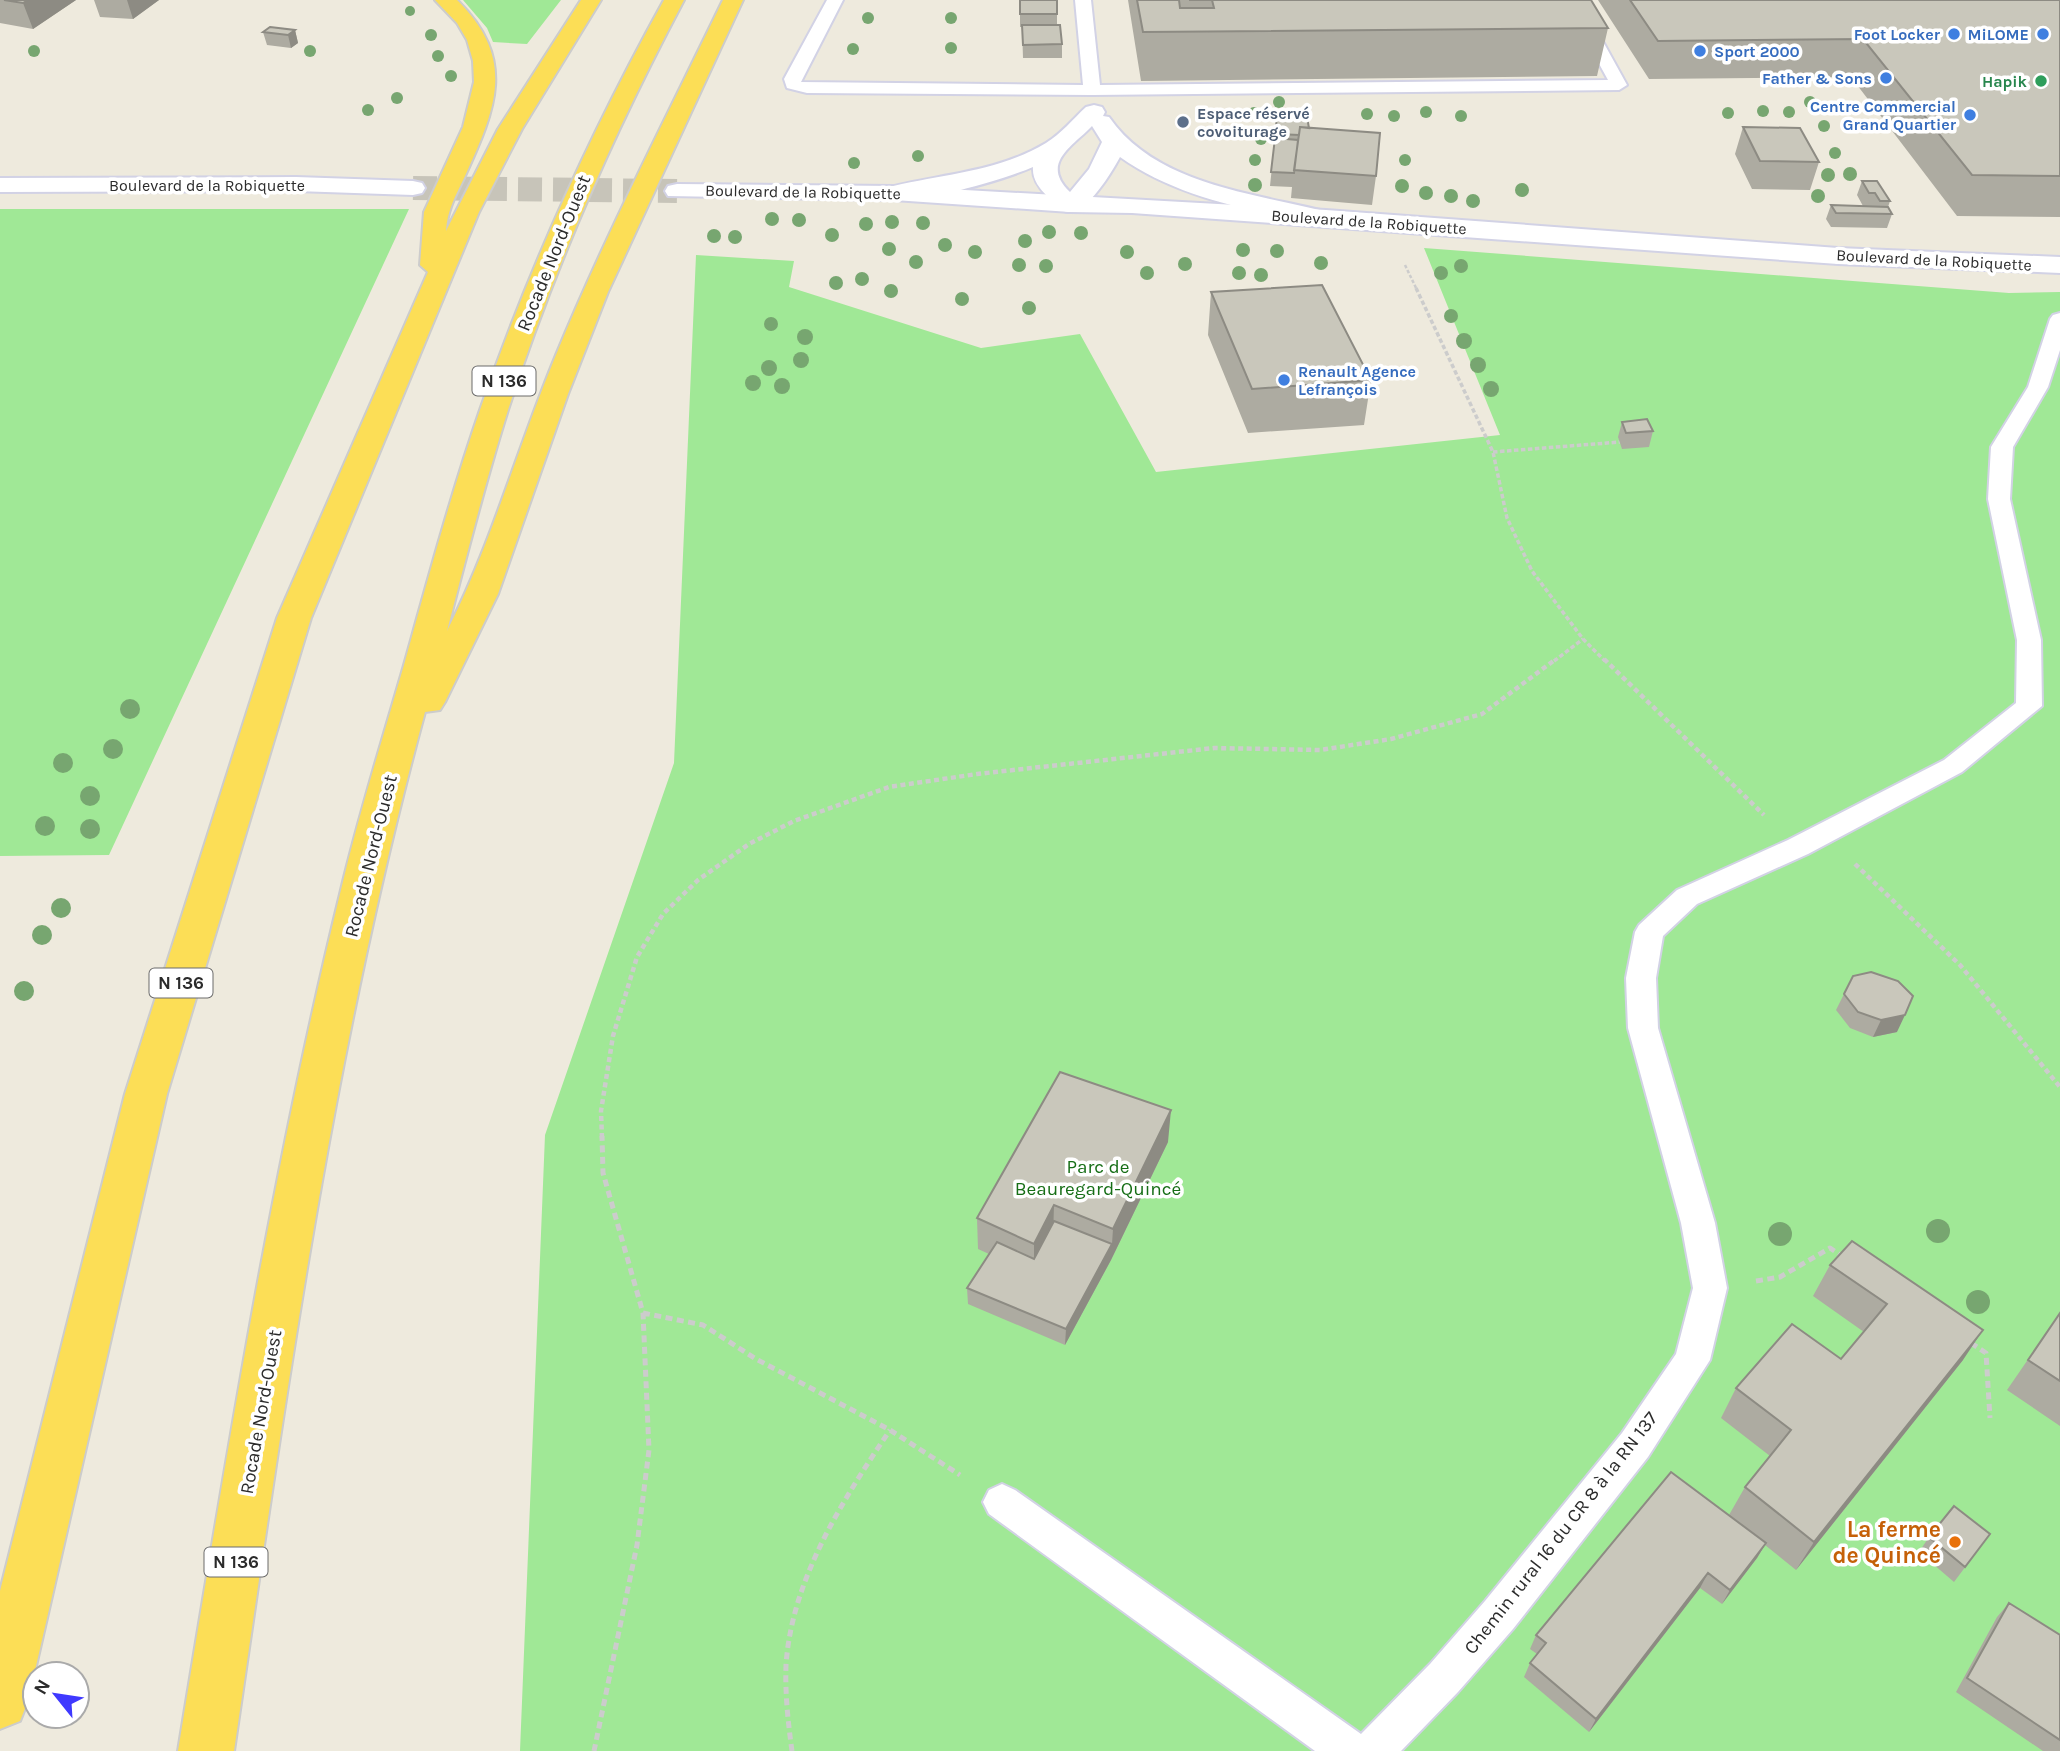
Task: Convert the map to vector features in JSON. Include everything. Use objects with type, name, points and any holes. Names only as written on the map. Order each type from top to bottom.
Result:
[{"type":"highway","points":[[432,288],[436,212],[474,131],[484,99],[483,49],[464,19],[445,0]]},
{"type":"highway","name":"N 136","points":[[0,1701],[150,1081],[294,618],[432,288],[467,212],[510,129],[592,0]]},
{"type":"highway","name":"Rocade Nord-Ouest","points":[[205,1751],[266,1373],[352,928],[388,782],[472,478],[505,378],[557,242],[602,136],[674,0]]},
{"type":"highway","points":[[388,782],[482,594],[554,394],[595,292],[733,0]]},
{"type":"main road","points":[[1114,142],[1101,174],[1070,205],[1051,187],[1044,174],[1044,162],[1093,101],[1114,142],[1148,165],[1208,190],[1319,217]]},
{"type":"main road","points":[[894,192],[954,184],[985,176],[1055,148]]},
{"type":"main road","name":"Boulevard de la Robiquette","points":[[0,185],[296,184],[413,188]]},
{"type":"main road","name":"Boulevard de la Robiquette","points":[[677,191],[894,192],[1070,205],[1319,217],[1798,253],[2060,265]]},
{"type":"lane","points":[[835,0],[792,79],[793,85],[807,89],[1093,101],[1619,85],[1572,0]]},
{"type":"lane","points":[[1083,0],[1093,101]]},
{"type":"lane","name":"Chemin rural 16 du CR 8 à la RN 137","points":[[1373,1751],[1444,1678],[1499,1615],[1635,1445],[1692,1360],[1710,1288],[1698,1223],[1643,1028],[1642,978],[1649,932],[1687,897],[1811,840],[1953,766],[2029,706],[2029,640],[1999,499],[2002,447],[2038,387],[2060,319]]},
{"type":"lane","points":[[1002,1502],[1349,1751]]},
{"type":"path","points":[[1402,260],[1493,452],[1507,518],[1532,571],[1583,639],[1811,840],[1960,965],[2060,1087]]},
{"type":"path","points":[[1493,452],[1620,442]]},
{"type":"path","points":[[594,1751],[637,1545],[649,1450],[643,1313],[603,1173],[601,1111],[613,1035],[637,957],[663,914],[698,880],[749,844],[794,821],[889,788],[1102,759],[1214,748],[1320,750],[1404,736],[1482,714],[1583,639]]},
{"type":"path","points":[[1710,1288],[1780,1277],[1830,1248],[1852,1263]]},
{"type":"path","points":[[643,1313],[704,1325],[756,1359],[890,1430],[1002,1502]]},
{"type":"path","points":[[1964,1338],[1986,1353],[1990,1418]]},
{"type":"path","points":[[792,1751],[787,1730],[786,1653],[806,1578],[846,1493],[890,1430]]},
{"type":"green space","points":[[463,0],[561,0],[527,44],[493,42],[487,28]]},
{"type":"green space","points":[[0,209],[409,209],[109,855],[0,856]]},
{"type":"green space","name":"Parc de Beauregard-Quincé","points":[[1424,248],[2009,293],[2060,292],[2060,1751],[520,1751],[545,1135],[674,763],[696,255],[794,261],[789,287],[981,348],[1080,334],[1156,472],[1500,435]]},
{"type":"building","points":[[4,0],[28,0],[23,3]]},
{"type":"building","points":[[1020,0],[1057,0],[1057,14],[1020,14]]},
{"type":"building","points":[[1137,0],[1179,0],[1180,8],[1214,8],[1212,0],[1591,0],[1608,28],[1143,32]]},
{"type":"building","name":"Centre Commercial Grand Quartier","points":[[1630,0],[2060,0],[2060,176],[1972,175],[1863,39],[1658,41]]},
{"type":"building","points":[[1022,25],[1060,25],[1062,44],[1023,45]]},
{"type":"building","points":[[270,27],[295,30],[288,35],[263,32]]},
{"type":"building","points":[[1276,116],[1307,117],[1309,128],[1300,127],[1299,135],[1277,134]]},
{"type":"building","points":[[1300,127],[1380,133],[1376,176],[1294,170]]},
{"type":"building","points":[[1743,127],[1800,128],[1819,162],[1760,161]]},
{"type":"building","points":[[1275,138],[1298,140],[1294,173],[1271,172]]},
{"type":"building","points":[[1862,181],[1877,181],[1890,201],[1880,201],[1875,193],[1869,193]]},
{"type":"building","points":[[1831,205],[1888,207],[1892,214],[1836,213]]},
{"type":"building","points":[[1322,285],[1371,380],[1252,389],[1211,292]]},
{"type":"building","points":[[1647,419],[1653,431],[1626,433],[1622,422]]},
{"type":"building","points":[[1871,972],[1898,981],[1913,996],[1905,1015],[1881,1020],[1858,1012],[1844,994],[1853,976]]},
{"type":"building","points":[[1060,1072],[1171,1110],[1113,1229],[1054,1205],[1034,1244],[977,1218]]},
{"type":"building","points":[[1054,1221],[1112,1244],[1066,1329],[967,1288],[997,1242],[1034,1259]]},
{"type":"building","points":[[1852,1241],[1983,1330],[1814,1542],[1745,1487],[1791,1430],[1736,1388],[1792,1324],[1841,1359],[1887,1304],[1830,1265]]},
{"type":"building","points":[[2060,1313],[2060,1381],[2028,1360]]},
{"type":"building","points":[[1671,1472],[1766,1543],[1730,1590],[1708,1573],[1596,1719],[1530,1663],[1546,1643],[1536,1635]]},
{"type":"building","points":[[1954,1506],[1990,1534],[1965,1567],[1929,1537]]},
{"type":"building","points":[[2009,1603],[2060,1635],[2060,1740],[1967,1678]]},
{"type":"tunnel","points":[[413,188],[677,191]]},
{"type":"place","name":"Foot Locker","points":[[1954,34]]},
{"type":"place","name":"MiLOME","points":[[2043,34]]},
{"type":"place","name":"Sport 2000","points":[[1700,51]]},
{"type":"place","name":"Father & Sons","points":[[1886,78]]},
{"type":"place","name":"Hapik","points":[[2041,81]]},
{"type":"place","name":"Centre Commercial Grand Quartier","points":[[1970,115]]},
{"type":"place","name":"Espace réservé covoiturage","points":[[1183,122]]},
{"type":"place","name":"Renault Agence Lefrançois","points":[[1284,380]]},
{"type":"place","name":"La ferme de Quincé","points":[[1955,1542]]}]
